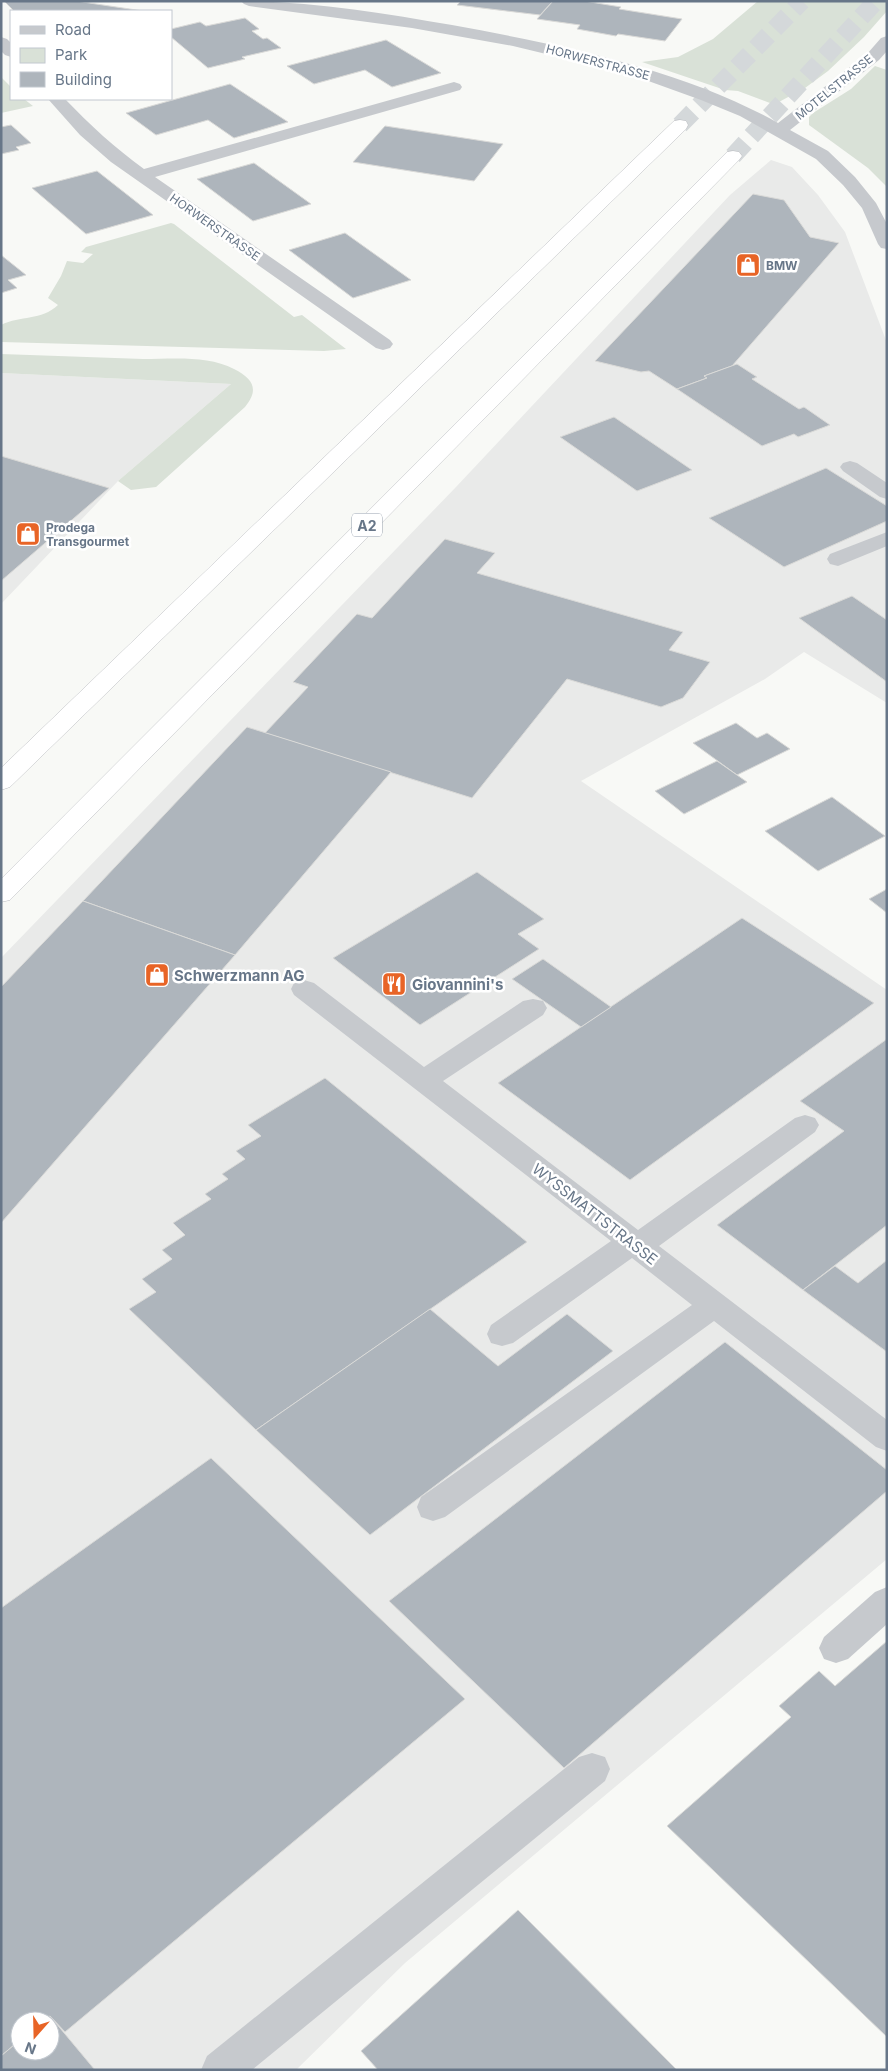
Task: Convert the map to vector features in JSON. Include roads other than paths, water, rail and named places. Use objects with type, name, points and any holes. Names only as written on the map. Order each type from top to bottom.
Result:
[{"type":"highway","points":[[1,782],[680,125]]},
{"type":"highway","name":"A2","points":[[1,894],[733,156]]},
{"type":"street","name":"HORWERSTRASSE","points":[[249,1],[412,23],[513,41],[591,59],[644,74],[707,96],[746,112],[822,156],[849,181],[870,207],[887,244]]},
{"type":"street","name":"MOTELSTRASSE","points":[[780,130],[874,57],[887,41]]},
{"type":"street","points":[[1,42],[10,51]]},
{"type":"street","points":[[142,175],[454,87]]},
{"type":"street","name":"HORWERSTRASSE","points":[[57,100],[92,136],[117,158],[383,344]]},
{"type":"street","points":[[850,467],[887,493]]},
{"type":"street","points":[[838,559],[887,538]]},
{"type":"street","name":"WYSSMATTSTRASSE","points":[[304,989],[887,1438]]},
{"type":"street","points":[[423,1081],[532,1008]]},
{"type":"street","points":[[502,1334],[805,1125]]},
{"type":"street","points":[[434,1507],[714,1305]]},
{"type":"street","points":[[836,1648],[887,1602]]},
{"type":"street","points":[[222,2070],[592,1769]]},
{"type":"tunnel","points":[[680,125],[802,1]]},
{"type":"tunnel","points":[[733,156],[876,1]]},
{"type":"place","name":"BMW","points":[[748,265]]},
{"type":"place","name":"Prodega Transgourmet","points":[[28,534]]},
{"type":"place","name":"Schwerzmann AG","points":[[157,975]]},
{"type":"place","name":"Giovannini's","points":[[394,984]]}]
